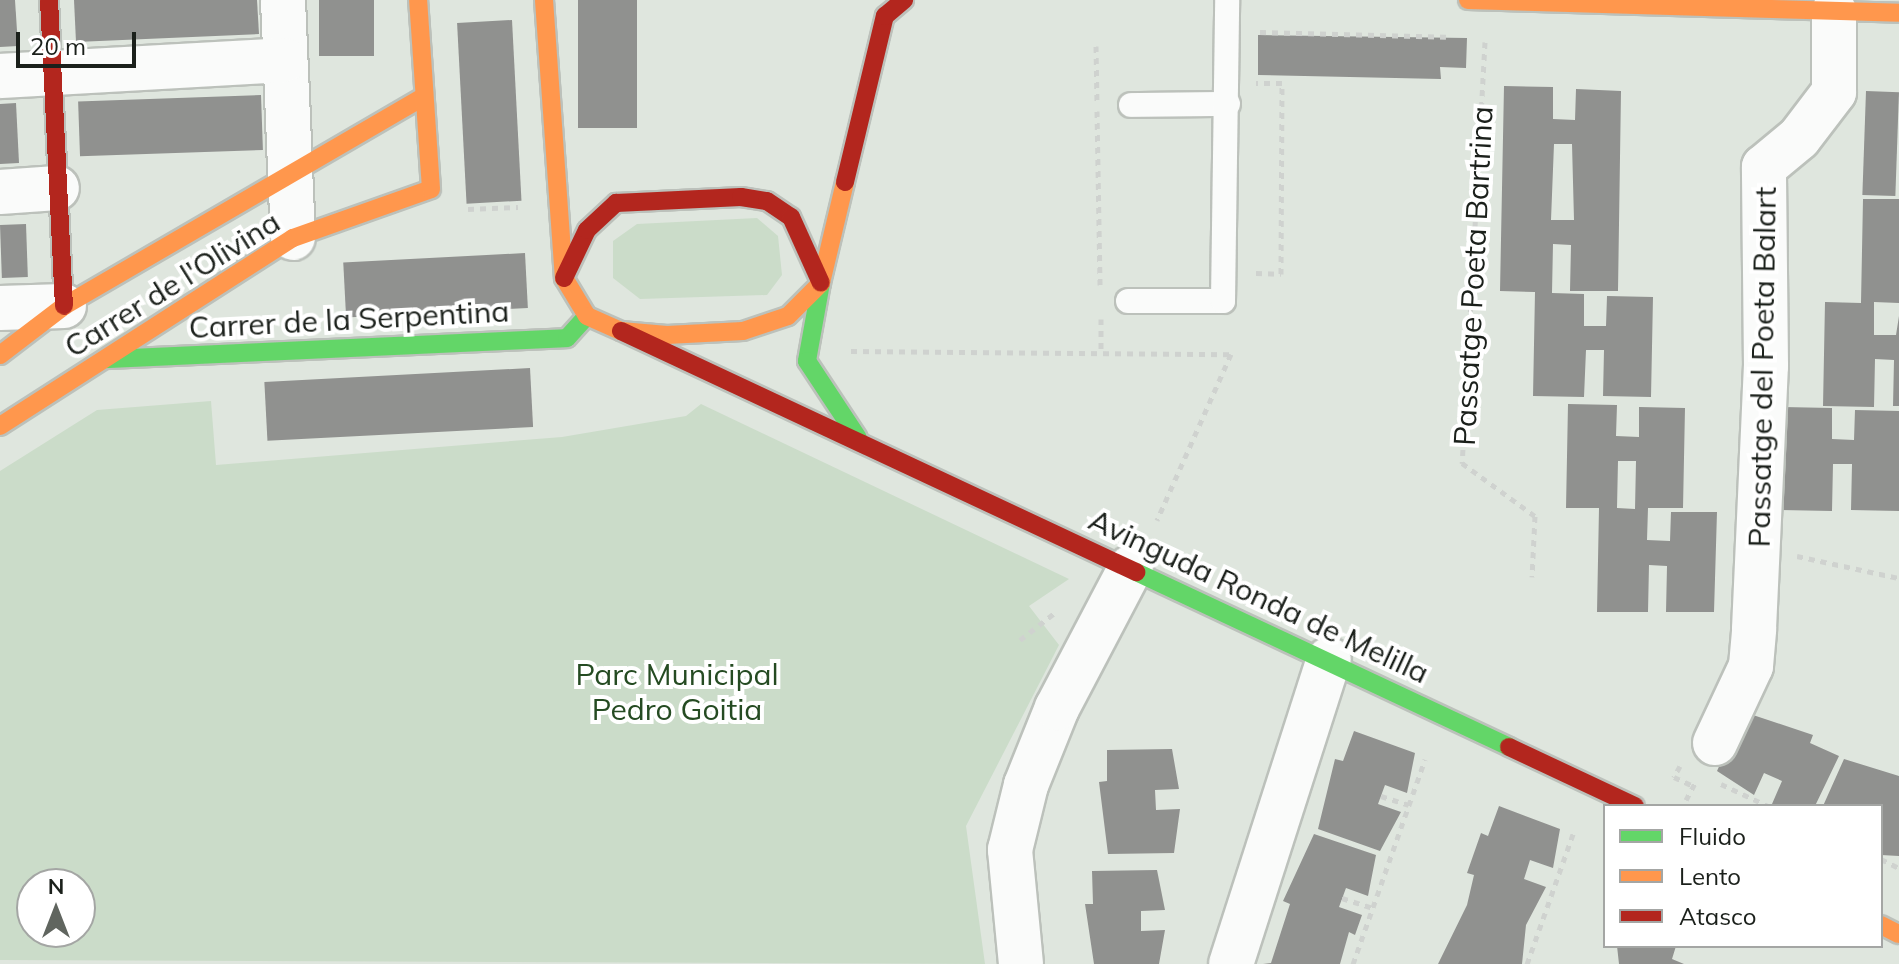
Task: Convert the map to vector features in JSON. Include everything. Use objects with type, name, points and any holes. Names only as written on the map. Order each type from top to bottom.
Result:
[{"type":"street","points":[[0,308],[64,306],[49,0]]},
{"type":"street","points":[[283,0],[293,238]]},
{"type":"street","name":"Carrer de l'Olivina","points":[[0,426],[293,238],[431,189],[418,0]]},
{"type":"street","points":[[544,0],[564,278],[587,316]]},
{"type":"street","points":[[858,438],[807,361],[821,283],[885,16],[904,0]]},
{"type":"street","points":[[1468,0],[1771,5],[1899,13]]},
{"type":"street","name":"Passatge del Poeta Balart","points":[[1712,761],[1751,666],[1761,547],[1764,167],[1799,138],[1834,92],[1834,11]]},
{"type":"street","points":[[0,76],[285,60]]},
{"type":"street","name":"Carrer de l'Olivina","points":[[0,355],[64,306],[423,97]]},
{"type":"street","points":[[0,192],[57,188]]},
{"type":"street","points":[[564,278],[587,230],[616,203],[741,197],[767,201],[791,217],[821,283]]},
{"type":"street","points":[[621,331],[743,331],[788,316],[821,283]]},
{"type":"street","name":"Carrer de la Serpentina","points":[[104,359],[567,338],[587,316]]},
{"type":"street","name":"Avinguda Ronda de Melilla","points":[[587,316],[858,438],[1631,804]]},
{"type":"street","points":[[1021,964],[1010,850],[1026,785],[1057,708],[1131,567]]},
{"type":"street","points":[[1231,964],[1329,659]]},
{"type":"lane","points":[[1128,301],[1223,301],[1227,0]]},
{"type":"lane","points":[[1131,105],[1228,104]]},
{"type":"path","points":[[1251,26],[1251,45]]},
{"type":"path","points":[[1255,32],[1372,32],[1453,37]]},
{"type":"path","name":"Passatge Poeta Bartrina","points":[[1486,33],[1462,463],[1535,516],[1532,577]]},
{"type":"path","points":[[1096,46],[1100,293]]},
{"type":"path","points":[[1243,273],[1281,274],[1282,83],[1252,83],[1251,70]]},
{"type":"path","points":[[463,209],[528,207]]},
{"type":"path","points":[[1101,308],[1101,352]]},
{"type":"path","points":[[834,350],[1231,354],[1157,520]]},
{"type":"path","points":[[1761,547],[1899,578]]},
{"type":"path","points":[[1020,640],[1062,608]]},
{"type":"path","points":[[1353,964],[1425,759]]},
{"type":"path","points":[[1712,761],[1766,804]]},
{"type":"path","points":[[1381,796],[1409,805]]},
{"type":"path","points":[[1527,964],[1573,834]]},
{"type":"path","points":[[1342,898],[1373,908]]},
{"type":"green space","points":[[757,218],[778,236],[782,275],[767,295],[640,299],[613,278],[613,241],[637,224]]},
{"type":"green space","name":"Parc Municipal Pedro Goitia","points":[[211,401],[216,465],[562,437],[686,416],[701,404],[1069,579],[1029,606],[1059,645],[966,826],[985,964],[0,960],[0,471],[97,410]]},
{"type":"building","points":[[0,0],[15,0],[18,46],[0,47]]},
{"type":"building","points":[[74,0],[257,0],[259,34],[76,42]]},
{"type":"building","points":[[319,0],[374,0],[374,56],[319,56]]},
{"type":"building","points":[[578,0],[637,0],[637,128],[578,128]]},
{"type":"building","points":[[512,20],[521,201],[467,204],[457,23]]},
{"type":"building","points":[[1258,35],[1467,38],[1466,68],[1440,67],[1441,79],[1258,75]]},
{"type":"building","points":[[1504,86],[1553,87],[1553,119],[1575,120],[1576,89],[1621,91],[1618,291],[1570,291],[1571,245],[1553,244],[1552,293],[1584,294],[1584,326],[1606,326],[1607,296],[1653,297],[1651,397],[1603,396],[1604,350],[1586,350],[1584,397],[1533,396],[1535,292],[1500,291]],"holes":[[[1554,144],[1572,144],[1574,220],[1551,220]]]},
{"type":"building","points":[[1866,91],[1899,92],[1895,196],[1862,195]]},
{"type":"building","points":[[261,95],[263,150],[80,156],[78,101]]},
{"type":"building","points":[[16,103],[19,163],[0,164],[0,104]]},
{"type":"building","points":[[1863,199],[1899,199],[1899,303],[1874,302],[1874,335],[1896,335],[1899,316],[1899,406],[1893,406],[1894,360],[1875,359],[1874,407],[1823,406],[1825,302],[1861,303]]},
{"type":"building","points":[[26,224],[28,277],[2,278],[0,225]]},
{"type":"building","points":[[525,253],[528,308],[346,317],[343,263]]},
{"type":"building","points":[[530,368],[533,427],[267,441],[264,382]]},
{"type":"building","points":[[1568,404],[1617,405],[1616,436],[1639,437],[1639,407],[1685,408],[1683,508],[1648,508],[1647,540],[1670,541],[1671,512],[1717,512],[1714,612],[1666,612],[1667,566],[1649,565],[1648,612],[1597,612],[1599,508],[1566,508]],"holes":[[[1618,461],[1636,461],[1635,509],[1617,508]]]},
{"type":"building","points":[[1783,407],[1832,408],[1832,439],[1854,440],[1855,410],[1899,411],[1899,511],[1851,510],[1852,464],[1833,464],[1832,511],[1781,510]]},
{"type":"building","points":[[1744,712],[1813,735],[1810,743],[1839,756],[1816,804],[1772,804],[1782,781],[1764,773],[1754,795],[1717,771]]},
{"type":"building","points":[[1354,731],[1415,753],[1407,793],[1385,785],[1378,804],[1401,812],[1380,851],[1318,829],[1335,759],[1343,761]]},
{"type":"building","points":[[1172,749],[1179,789],[1155,790],[1156,810],[1180,809],[1174,853],[1108,854],[1099,782],[1107,781],[1107,750]]},
{"type":"building","points":[[1844,759],[1899,776],[1899,856],[1883,855],[1883,804],[1824,804]]},
{"type":"building","points":[[1499,806],[1560,829],[1553,868],[1530,860],[1524,879],[1546,887],[1526,925],[1522,964],[1438,964],[1467,905],[1474,875],[1467,873],[1481,833],[1488,836]]},
{"type":"building","points":[[1314,834],[1376,855],[1368,896],[1346,888],[1339,907],[1362,915],[1355,935],[1349,932],[1340,964],[1263,964],[1271,963],[1290,904],[1283,901]]},
{"type":"building","points":[[1157,870],[1165,910],[1141,911],[1141,931],[1165,930],[1159,964],[1094,964],[1085,904],[1093,904],[1092,871]]},
{"type":"building","points":[[1617,948],[1675,948],[1672,959],[1684,964],[1619,964]]},
{"type":"traffic: fast","points":[[821,283],[807,361],[858,438]]},
{"type":"traffic: fast","points":[[107,359],[567,338],[587,316]]},
{"type":"traffic: fast","points":[[1136,572],[1509,747]]},
{"type":"traffic: slow","points":[[0,426],[293,238],[431,189],[418,0]]},
{"type":"traffic: slow","points":[[544,0],[564,278],[587,316],[621,331],[667,335],[743,331],[788,316],[821,283],[845,182]]},
{"type":"traffic: slow","points":[[1468,0],[1899,13]]},
{"type":"traffic: slow","points":[[0,355],[64,306],[423,97]]},
{"type":"traffic: slow","points":[[1883,926],[1899,934]]},
{"type":"traffic: jam","points":[[49,0],[64,306]]},
{"type":"traffic: jam","points":[[845,182],[885,16],[904,0]]},
{"type":"traffic: jam","points":[[564,278],[587,230],[616,203],[741,197],[767,201],[791,217],[821,283]]},
{"type":"traffic: jam","points":[[621,331],[1136,572]]},
{"type":"traffic: jam","points":[[1509,747],[1631,804]]}]
